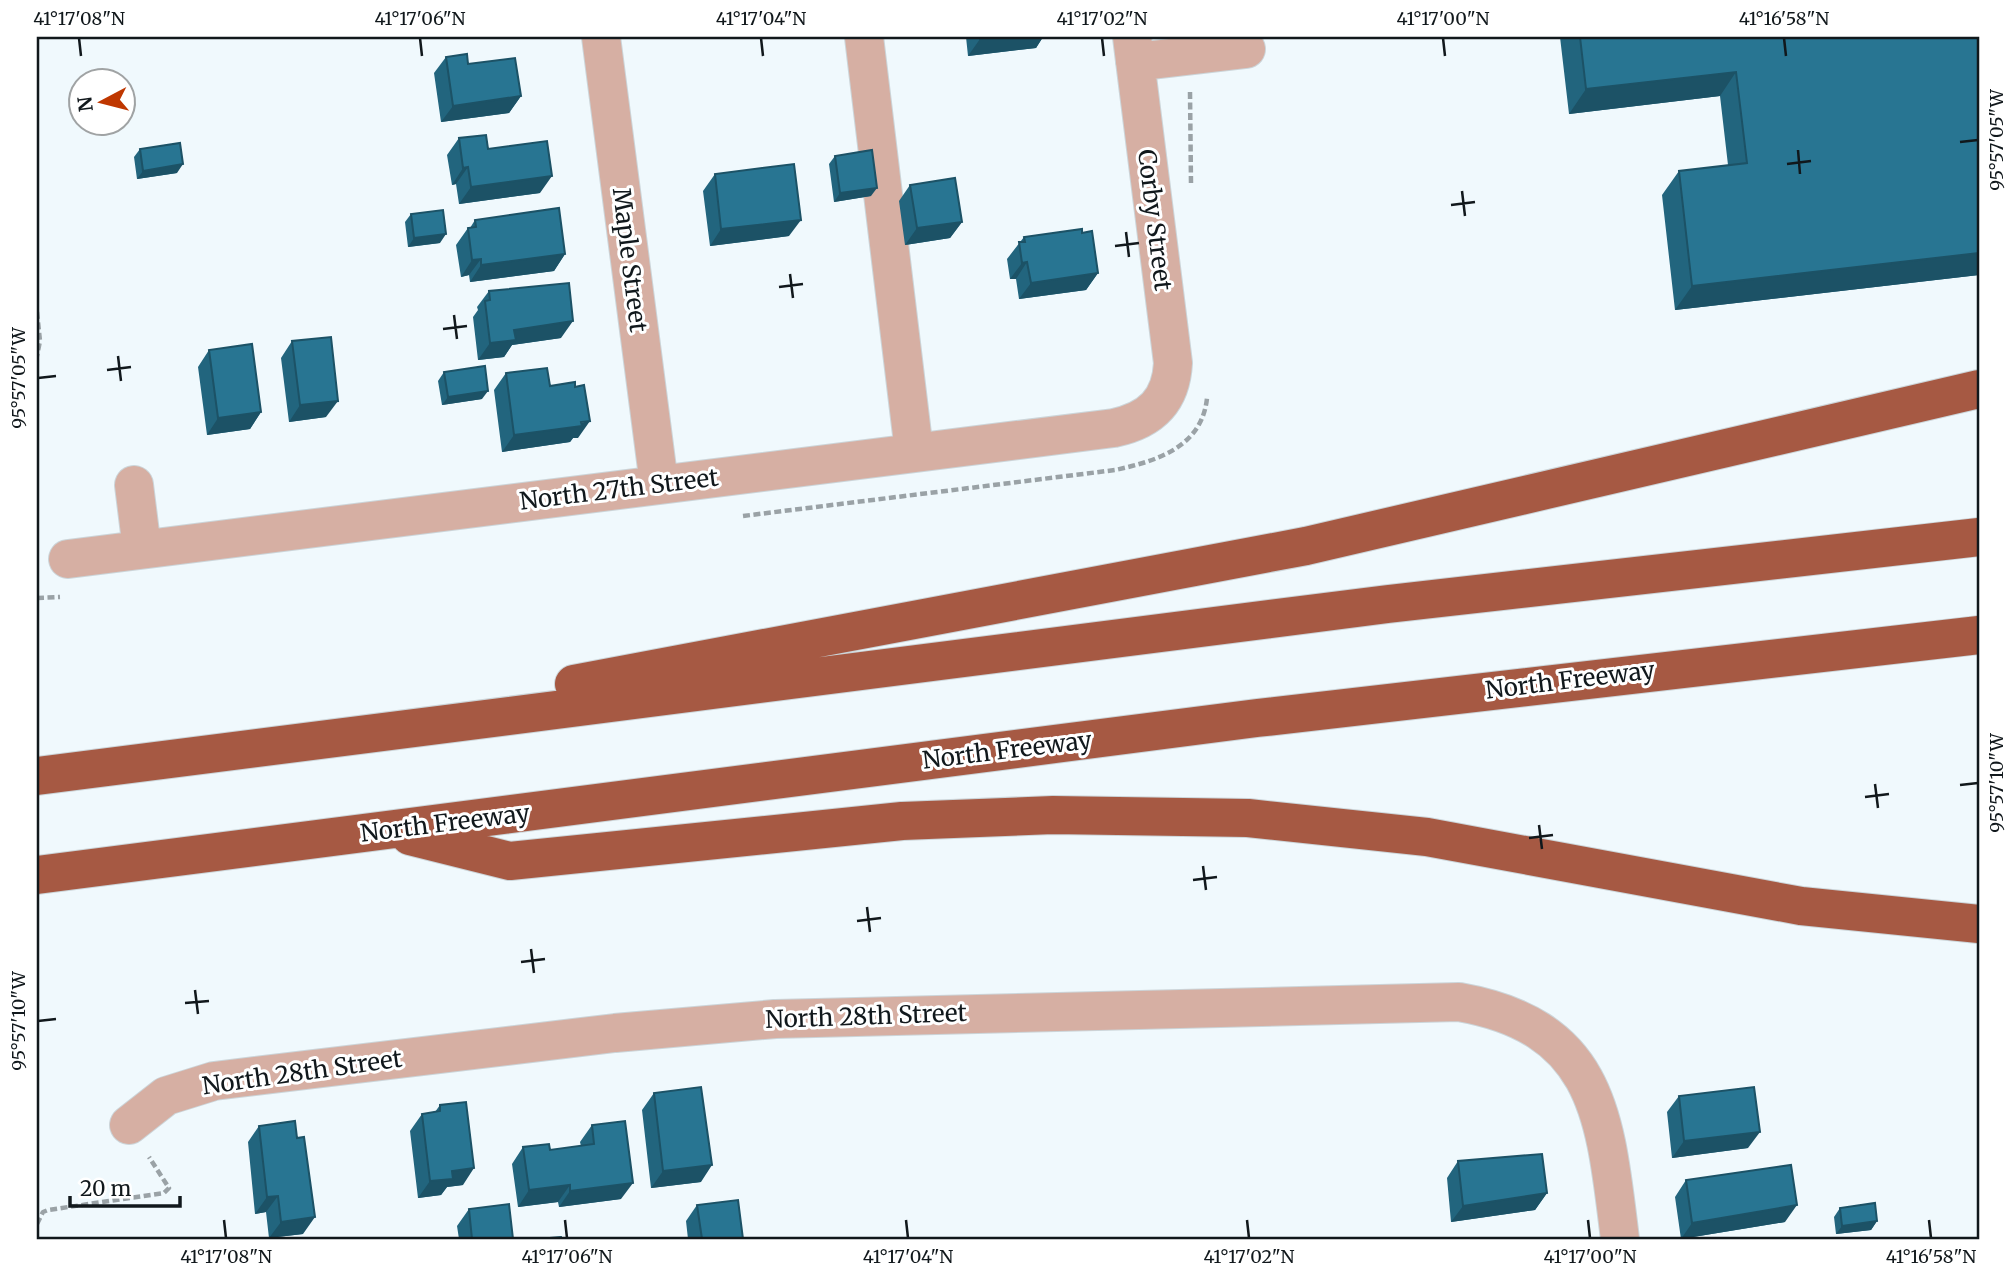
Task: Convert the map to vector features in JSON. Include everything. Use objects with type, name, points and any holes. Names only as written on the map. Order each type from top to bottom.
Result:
[{"type":"highway","points":[[163,761],[1293,549],[1979,389]]},
{"type":"highway","points":[[37,776],[1388,604],[1979,537]]},
{"type":"highway","name":"North Freeway","points":[[37,875],[1257,718],[1979,635]]},
{"type":"highway","points":[[390,831],[510,861],[902,821],[1067,815],[1248,818],[1427,837],[1801,906],[1979,924]]},
{"type":"street","name":"Maple Street","points":[[601,37],[659,484]]},
{"type":"street","points":[[864,37],[914,452]]},
{"type":"street","points":[[1134,49],[1246,49]]},
{"type":"street","name":"Corby Street","points":[[1134,49],[1173,363],[1169,391],[1162,402]]},
{"type":"street","name":"North 27th Street","points":[[68,558],[1114,428],[1145,418],[1162,402]]},
{"type":"street","points":[[134,485],[142,549]]},
{"type":"street","name":"North 28th Street","points":[[130,1125],[174,1092],[233,1079],[695,1024],[899,1014],[1459,1002],[1499,1011],[1545,1034],[1567,1055],[1589,1085],[1600,1111],[1608,1145],[1620,1239]]},
{"type":"path","points":[[37,312],[40,341],[37,356]]},
{"type":"path","points":[[37,1224],[48,1210],[156,1196],[169,1188],[130,1125]]},
{"type":"building","points":[[1580,37],[1979,37],[1979,253],[1692,286],[1679,171],[1747,163],[1736,72],[1586,89]]},
{"type":"building","points":[[467,54],[468,64],[515,58],[521,96],[453,106],[446,57]]},
{"type":"building","points":[[486,135],[488,149],[547,141],[552,176],[471,187],[468,167],[463,168],[459,138]]},
{"type":"building","points":[[180,143],[183,164],[143,171],[140,149]]},
{"type":"building","points":[[872,150],[877,188],[840,193],[835,156]]},
{"type":"building","points":[[794,164],[801,220],[721,229],[715,174]]},
{"type":"building","points":[[955,178],[962,222],[917,228],[910,185]]},
{"type":"building","points":[[559,208],[565,254],[481,265],[481,259],[472,260],[468,228],[476,227],[475,220]]},
{"type":"building","points":[[443,210],[446,234],[414,238],[411,214]]},
{"type":"building","points":[[1082,229],[1082,233],[1092,231],[1098,273],[1031,283],[1027,262],[1022,263],[1019,242],[1025,242],[1024,237]]},
{"type":"building","points":[[569,283],[573,321],[514,330],[516,340],[490,343],[485,301],[490,300],[489,291]]},
{"type":"building","points":[[331,337],[338,401],[300,405],[292,341]]},
{"type":"building","points":[[252,344],[261,412],[218,418],[209,350]]},
{"type":"building","points":[[485,366],[488,391],[448,397],[444,372]]},
{"type":"building","points":[[547,368],[550,386],[575,382],[575,387],[584,385],[590,421],[581,422],[582,426],[514,435],[506,373]]},
{"type":"building","points":[[701,1087],[712,1165],[663,1171],[654,1093]]},
{"type":"building","points":[[1754,1087],[1760,1132],[1684,1141],[1679,1096]]},
{"type":"building","points":[[466,1102],[474,1168],[452,1171],[453,1179],[430,1181],[422,1114],[440,1111],[440,1105]]},
{"type":"building","points":[[295,1121],[297,1138],[304,1137],[315,1217],[281,1222],[278,1196],[267,1197],[259,1126]]},
{"type":"building","points":[[625,1121],[633,1183],[570,1191],[570,1185],[529,1190],[523,1147],[549,1144],[550,1150],[594,1144],[592,1125]]},
{"type":"building","points":[[1542,1154],[1547,1193],[1463,1206],[1458,1161]]},
{"type":"building","points":[[1791,1165],[1797,1205],[1692,1223],[1686,1180]]},
{"type":"building","points":[[738,1200],[743,1239],[702,1239],[697,1205]]},
{"type":"building","points":[[1875,1203],[1877,1221],[1842,1226],[1840,1208]]},
{"type":"building","points":[[509,1204],[513,1239],[472,1239],[469,1209]]}]
